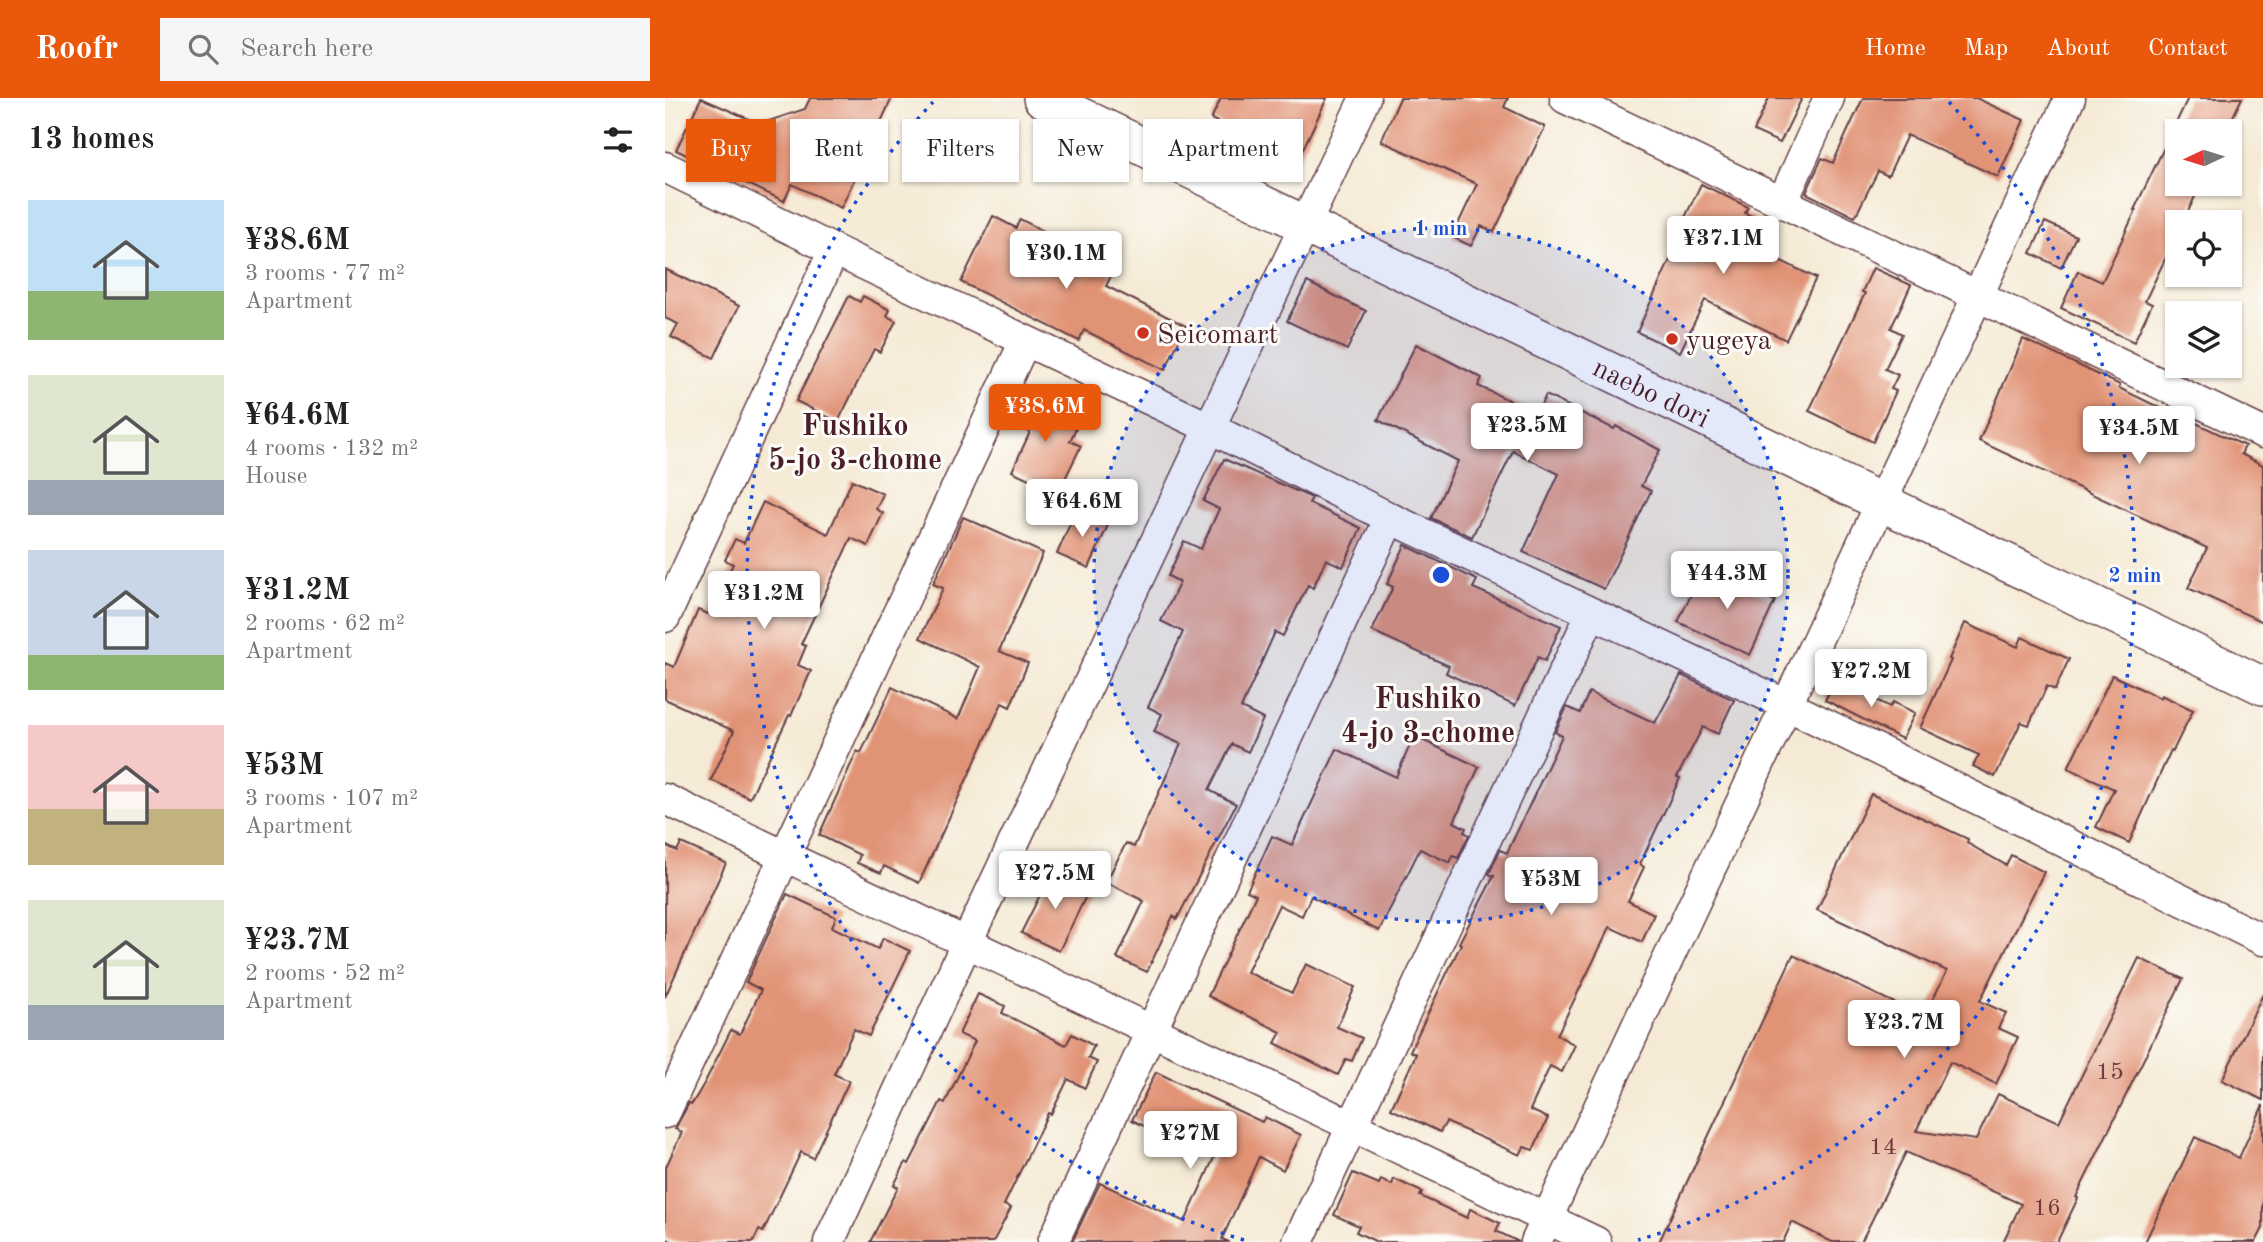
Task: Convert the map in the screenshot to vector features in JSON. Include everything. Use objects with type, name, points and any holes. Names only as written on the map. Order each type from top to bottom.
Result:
[{"type":"street","name":"naebo dori","points":[[1042,98],[2263,686]]},
{"type":"street","points":[[829,1242],[966,944],[1364,98]]},
{"type":"street","points":[[1565,98],[1606,107],[1782,203],[2263,433]]},
{"type":"street","points":[[1782,203],[1829,98]]},
{"type":"street","points":[[1541,1231],[2070,98]]},
{"type":"street","points":[[665,167],[1210,428],[1390,519],[1787,705],[2263,940]]},
{"type":"street","points":[[665,617],[834,250]]},
{"type":"street","points":[[665,1113],[1025,341]]},
{"type":"street","points":[[1053,1242],[1390,519]]},
{"type":"street","points":[[1298,1242],[1591,614]]},
{"type":"street","points":[[665,799],[1352,1127],[1541,1231],[1596,1242]]},
{"type":"building","points":[[701,98],[749,119],[691,119]]},
{"type":"building","points":[[810,98],[892,98],[882,119],[790,119],[790,182],[853,182],[841,208],[792,184],[784,201],[744,182],[776,182],[775,119],[805,109]]},
{"type":"building","points":[[1221,98],[1327,98],[1303,149],[1303,119],[1211,119]]},
{"type":"building","points":[[1400,98],[1508,98],[1504,107],[1545,127],[1494,232],[1481,226],[1471,246],[1452,237],[1477,184],[1381,141]]},
{"type":"building","points":[[1769,98],[1802,98],[1780,143],[1754,131]]},
{"type":"building","points":[[1863,98],[1976,98],[2024,120],[1998,177],[1907,135],[1888,176],[1878,171],[1855,217],[1806,193],[1822,158],[1833,163]]},
{"type":"building","points":[[2188,98],[2242,98],[2232,119],[2178,119]]},
{"type":"building","points":[[686,129],[686,155],[676,150]]},
{"type":"building","points":[[2165,146],[2165,196],[2195,196],[2189,210],[2165,210],[2165,259],[2145,301],[2152,304],[2134,342],[2061,308],[2078,271],[2102,282]]},
{"type":"building","points":[[1701,184],[1748,207],[1745,213],[1755,218],[1743,242],[1816,278],[1786,340],[1705,300],[1680,352],[1637,332],[1680,238],[1676,236]]},
{"type":"building","points":[[993,216],[1016,228],[1020,219],[1091,255],[1088,263],[1112,274],[1106,286],[1186,326],[1165,370],[1084,330],[1079,341],[961,282]]},
{"type":"building","points":[[2045,222],[2076,236],[2061,268],[2031,253]]},
{"type":"building","points":[[1873,268],[1911,285],[1891,328],[1902,334],[1885,369],[1898,375],[1891,389],[1896,391],[1873,442],[1809,411],[1865,293],[1862,292]]},
{"type":"building","points":[[665,269],[739,306],[714,358],[671,337],[678,324],[665,318]]},
{"type":"building","points":[[1307,282],[1366,311],[1347,350],[1287,321]]},
{"type":"building","points":[[849,296],[860,302],[863,296],[890,310],[887,316],[896,321],[880,352],[874,349],[838,422],[796,401]]},
{"type":"building","points":[[2023,339],[2120,385],[2119,388],[2189,422],[2190,420],[2245,446],[2241,454],[2263,465],[2263,622],[2188,588],[2207,548],[1979,441]]},
{"type":"building","points":[[1416,344],[1482,378],[1478,386],[1537,413],[1546,395],[1614,429],[1616,426],[1660,450],[1641,486],[1651,491],[1604,589],[1523,552],[1559,474],[1513,451],[1472,537],[1431,518],[1458,461],[1378,420]]},
{"type":"building","points":[[1023,395],[1079,422],[1070,441],[1081,446],[1058,493],[1012,471],[1030,432],[1010,423]]},
{"type":"building","points":[[1224,459],[1312,498],[1309,503],[1361,528],[1343,567],[1326,559],[1313,588],[1308,585],[1283,636],[1275,632],[1241,708],[1263,719],[1248,752],[1232,744],[1209,790],[1236,804],[1177,919],[1173,916],[1147,972],[1117,958],[1144,901],[1106,882],[1126,843],[1134,847],[1181,744],[1154,732],[1162,714],[1148,707],[1183,632],[1161,621],[1180,582],[1168,576],[1184,541],[1201,549],[1219,509],[1203,501]]},
{"type":"building","points":[[852,480],[883,494],[876,509],[883,513],[868,546],[851,538],[801,644],[806,646],[798,665],[811,671],[750,798],[711,780],[734,731],[665,699],[665,663],[674,667],[698,610],[708,614],[733,564],[725,560],[735,539],[744,543],[763,502],[828,534]]},
{"type":"building","points":[[1076,510],[1108,525],[1089,568],[1057,554]]},
{"type":"building","points":[[963,517],[1043,553],[999,651],[1028,663],[1010,707],[1002,703],[919,883],[884,866],[881,873],[857,863],[860,855],[819,835],[857,751],[861,753],[892,687],[958,719],[980,667],[920,638],[943,588],[933,584]]},
{"type":"building","points":[[1405,545],[1477,580],[1473,588],[1561,626],[1545,661],[1538,657],[1515,706],[1446,673],[1449,666],[1372,631],[1393,587],[1387,584]]},
{"type":"building","points":[[1704,567],[1775,601],[1750,655],[1678,622]]},
{"type":"building","points":[[1965,623],[2018,647],[2022,637],[2069,659],[2055,690],[2047,686],[2029,725],[2021,722],[1995,777],[1973,766],[1979,755],[1920,728]]},
{"type":"building","points":[[1681,675],[1734,700],[1718,734],[1703,727],[1677,777],[1680,778],[1640,864],[1644,867],[1628,901],[1654,914],[1642,942],[1610,927],[1557,1035],[1575,1045],[1562,1072],[1550,1066],[1530,1110],[1548,1118],[1533,1150],[1524,1147],[1520,1155],[1446,1122],[1440,1132],[1391,1109],[1416,1054],[1410,1051],[1461,944],[1459,943],[1494,876],[1489,874],[1500,850],[1507,853],[1562,736],[1555,732],[1567,707],[1580,713],[1589,692],[1655,723]]},
{"type":"building","points":[[2112,675],[2193,710],[2173,751],[2171,750],[2129,843],[2096,827],[2114,789],[2068,768]]},
{"type":"building","points":[[1836,680],[1890,707],[1893,702],[1915,713],[1902,739],[1825,700]]},
{"type":"building","points":[[1414,736],[1479,767],[1454,822],[1466,828],[1464,832],[1469,835],[1458,858],[1453,856],[1450,863],[1420,849],[1379,931],[1311,896],[1302,916],[1279,905],[1247,972],[1292,993],[1306,964],[1355,987],[1337,1027],[1362,1038],[1352,1061],[1346,1059],[1338,1075],[1275,1043],[1281,1032],[1208,996],[1256,895],[1247,891],[1272,836],[1292,845],[1337,749],[1396,777]]},
{"type":"building","points":[[1871,794],[1968,839],[1967,843],[2006,865],[2011,855],[2044,872],[1980,1001],[2006,1013],[1998,1028],[2018,1037],[1996,1084],[1950,1062],[1916,1131],[1976,1140],[1998,1094],[2059,1122],[2139,958],[2183,979],[2076,1197],[2078,1198],[2057,1242],[2003,1242],[2021,1204],[1906,1152],[1861,1242],[1832,1242],[1792,1222],[1783,1242],[1659,1242],[1793,955],[1924,1017],[1947,971],[1817,910]]},
{"type":"building","points":[[681,843],[726,863],[665,997],[665,845],[677,851]]},
{"type":"building","points":[[1052,871],[1089,890],[1059,951],[1021,933]]},
{"type":"building","points":[[787,894],[836,917],[832,927],[878,949],[883,938],[910,951],[869,1036],[854,1029],[834,1074],[849,1081],[813,1158],[801,1152],[763,1232],[759,1230],[753,1242],[673,1242],[665,1238],[665,1169],[682,1132],[675,1129],[689,1103],[692,1104],[705,1082],[731,1030],[740,1034],[761,990],[746,982]]},
{"type":"building","points":[[978,994],[1005,1006],[1002,1013],[1066,1045],[1072,1034],[1094,1046],[1088,1058],[1097,1062],[1085,1088],[1068,1079],[1051,1114],[1048,1113],[1004,1205],[1011,1208],[993,1242],[870,1242],[898,1187],[894,1185],[906,1162],[909,1164],[941,1101],[945,1103],[975,1041],[959,1034]]},
{"type":"building","points":[[2263,994],[2263,1100],[2222,1080]]},
{"type":"building","points":[[1156,1072],[1262,1122],[1265,1117],[1301,1135],[1283,1170],[1259,1157],[1222,1239],[1229,1242],[1072,1242],[1100,1183],[1185,1222],[1222,1140],[1171,1115],[1162,1135],[1132,1120]]},
{"type":"building","points":[[2263,1105],[2263,1228],[2256,1242],[2145,1242],[2195,1137],[2239,1158]]},
{"type":"building","points":[[1353,1173],[1379,1184],[1381,1180],[1392,1185],[1394,1179],[1422,1192],[1420,1196],[1467,1218],[1470,1209],[1500,1223],[1496,1231],[1519,1242],[1377,1242],[1356,1232],[1359,1226],[1334,1215]]},
{"type":"place","name":"Seicomart","points":[[1143,333]]},
{"type":"place","name":"yugeya","points":[[1672,339]]},
{"type":"district","name":"Fushiko 5-jo 3-chome","points":[[855,442]]},
{"type":"district","name":"Fushiko 4-jo 3-chome","points":[[1428,715]]}]
